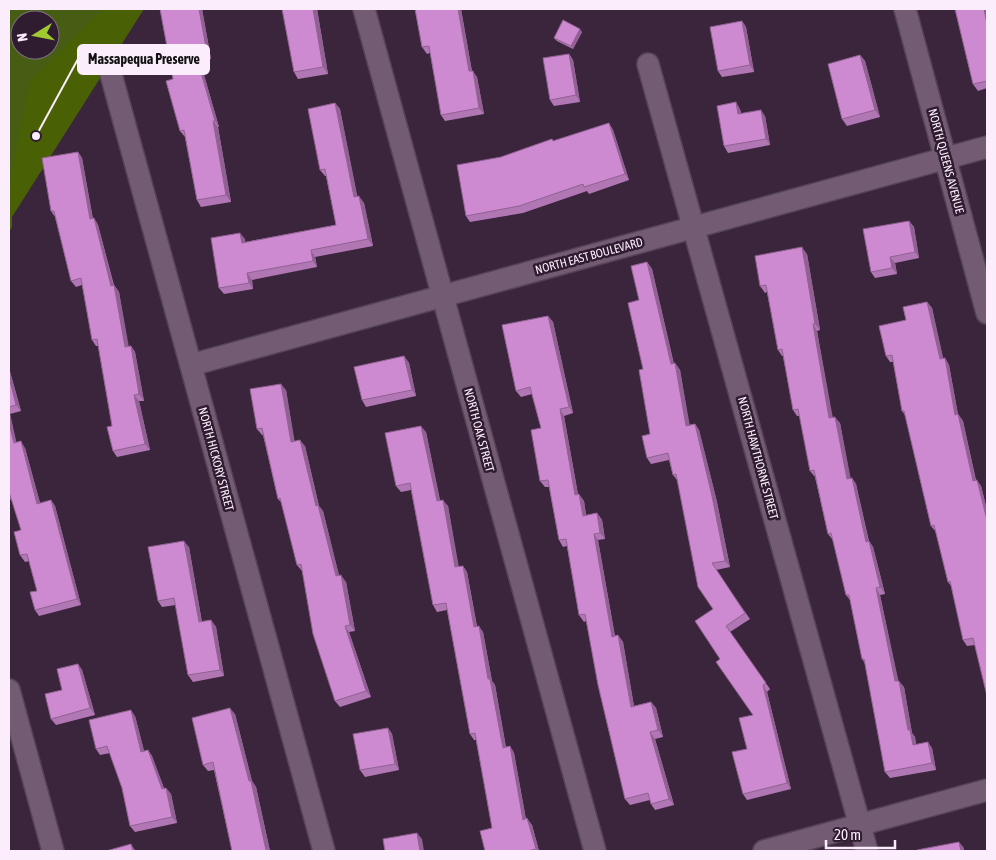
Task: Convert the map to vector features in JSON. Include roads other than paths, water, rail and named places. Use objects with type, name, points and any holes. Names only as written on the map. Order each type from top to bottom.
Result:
[{"type":"street","name":"NORTH OAK STREET","points":[[364,9],[595,851]]},
{"type":"street","name":"NORTH QUEENS AVENUE","points":[[905,9],[987,313]]},
{"type":"street","name":"NORTH HAWTHORNE STREET","points":[[648,64],[866,851]]},
{"type":"street","name":"NORTH HICKORY STREET","points":[[109,67],[324,851]]},
{"type":"street","name":"NORTH EAST BOULEVARD","points":[[191,365],[987,147]]},
{"type":"street","points":[[9,690],[53,851]]},
{"type":"street","points":[[764,851],[987,790]]},
{"type":"place","name":"Massapequa Preserve","points":[[36,136]]}]
